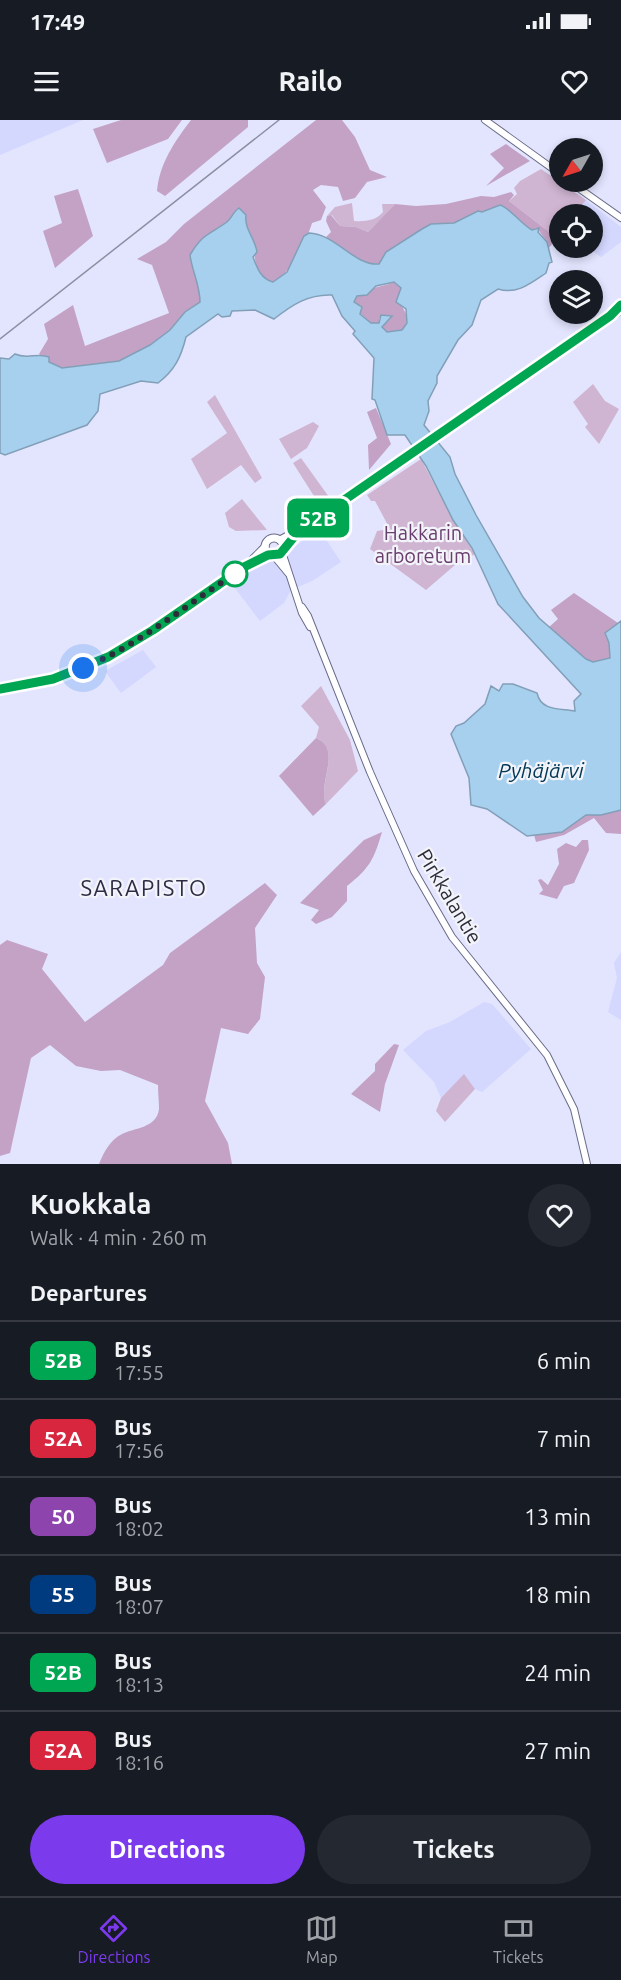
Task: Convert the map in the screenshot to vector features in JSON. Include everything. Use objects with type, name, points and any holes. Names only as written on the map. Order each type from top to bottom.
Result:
[{"type":"main road","points":[[610,316],[621,305]]},
{"type":"main road","points":[[0,689],[53,679],[108,657],[153,630],[244,567],[276,550],[408,455],[621,310]]},
{"type":"street","points":[[485,120],[549,166]]},
{"type":"street","points":[[584,192],[621,218]]},
{"type":"street","name":"Pirkkalantie","points":[[276,550],[308,616],[310,627],[414,871],[452,937],[547,1055],[574,1109],[587,1164]]},
{"type":"shaded area","points":[[0,120],[83,120],[0,155]]},
{"type":"shaded area","points":[[121,120],[182,120],[168,139],[107,163],[93,129]]},
{"type":"shaded area","points":[[191,120],[248,120],[248,127],[165,196],[157,191],[164,162]]},
{"type":"shaded area","points":[[316,120],[342,120],[355,137],[370,170],[387,177],[367,182],[355,198],[343,201],[338,187],[321,185],[313,190],[326,207],[321,220],[312,223],[297,256],[279,278],[273,282],[261,275],[245,221],[225,224],[212,234],[192,266],[200,289],[200,302],[185,312],[170,330],[150,345],[119,361],[62,368],[54,366],[39,354],[48,339],[44,324],[73,305],[85,346],[169,313],[152,265],[137,259],[166,242],[184,224]]},
{"type":"shaded area","points":[[506,144],[530,161],[486,186],[504,168],[490,154]]},
{"type":"shaded area","points":[[78,189],[93,236],[55,268],[43,231],[62,223],[54,196]]},
{"type":"shaded area","points":[[511,192],[514,195],[509,201],[549,232],[548,249],[547,242],[537,228],[532,230],[500,205],[454,223],[431,224],[386,252],[379,264],[363,262],[326,237],[331,232],[326,221],[327,216],[331,215],[340,226],[356,227],[368,232],[395,204],[416,206],[446,204],[481,196],[494,197]]},
{"type":"shaded area","points":[[603,213],[621,227],[621,242],[603,256]]},
{"type":"shaded area","points":[[394,282],[401,288],[400,298],[407,321],[402,330],[387,332],[382,327],[391,318],[379,318],[379,323],[371,323],[360,313],[361,306],[354,302],[361,293]]},
{"type":"shaded area","points":[[376,408],[391,444],[369,470],[368,445],[377,438],[367,412]]},
{"type":"shaded area","points":[[319,529],[341,562],[312,581],[291,590],[284,603],[260,621],[231,583],[266,560],[275,561]]},
{"type":"shaded area","points":[[574,593],[618,623],[605,633],[609,643],[610,658],[607,660],[598,662],[586,659],[549,627],[558,619],[551,610]]},
{"type":"shaded area","points":[[143,650],[156,667],[121,693],[105,671]]},
{"type":"shaded area","points":[[316,738],[324,743],[329,758],[324,786],[326,804],[313,816],[279,776]]},
{"type":"shaded area","points":[[621,810],[621,834],[606,833],[594,818],[564,835],[536,842],[534,835],[562,832],[586,814],[601,815]]},
{"type":"shaded area","points":[[382,832],[370,862],[361,874],[347,886],[347,901],[332,917],[316,924],[311,920],[319,910],[300,903],[364,840]]},
{"type":"shaded area","points":[[582,840],[588,840],[589,850],[574,883],[564,886],[557,899],[539,894],[543,890],[538,880],[541,879],[548,885],[559,864],[557,849],[566,843],[576,847]]},
{"type":"shaded area","points":[[265,883],[277,895],[255,928],[257,963],[265,977],[260,1019],[248,1034],[221,1028],[205,1101],[228,1143],[232,1164],[99,1164],[114,1140],[154,1120],[159,1109],[158,1085],[120,1070],[101,1071],[76,1066],[50,1045],[31,1058],[10,1153],[0,1156],[0,945],[7,940],[48,954],[42,969],[85,1022],[163,965],[170,953]]},
{"type":"shaded area","points":[[621,952],[621,1020],[608,1012],[617,978],[614,963]]},
{"type":"shaded area","points":[[484,1002],[492,1004],[531,1049],[482,1092],[475,1089],[464,1075],[441,1098],[434,1082],[403,1050],[426,1031],[450,1022]]},
{"type":"shaded area","points":[[394,1044],[399,1045],[385,1084],[380,1112],[351,1094],[375,1071],[375,1064]]},
{"type":"green space","points":[[541,169],[549,175],[549,192],[574,192],[586,200],[583,204],[549,204],[549,232],[509,201],[517,194],[514,188],[520,181]]},
{"type":"green space","points":[[352,203],[354,221],[370,220],[383,212],[382,204],[395,204],[368,232],[356,227],[340,226],[332,215],[327,216],[335,207]]},
{"type":"green space","points":[[593,384],[605,401],[619,409],[599,444],[585,427],[588,424],[573,402]]},
{"type":"green space","points":[[215,395],[262,478],[255,483],[241,465],[207,489],[191,459],[227,433],[207,402]]},
{"type":"green space","points":[[313,422],[319,426],[307,448],[291,459],[279,439]]},
{"type":"green space","points":[[301,458],[329,497],[319,504],[293,463]]},
{"type":"green space","name":"Hakkarin arboretum","points":[[421,459],[453,520],[475,554],[455,565],[426,590],[370,549],[377,531],[390,529],[375,501],[371,501],[367,495]]},
{"type":"green space","points":[[242,499],[267,530],[236,531],[229,527],[225,513]]},
{"type":"green space","points":[[321,686],[350,740],[358,771],[326,804],[324,787],[328,768],[328,750],[324,743],[316,738],[319,727],[301,706]]},
{"type":"green space","points":[[464,1074],[475,1089],[445,1122],[436,1111],[441,1098]]},
{"type":"water","name":"Pyhäjärvi","points":[[500,205],[532,230],[539,228],[538,232],[547,242],[549,258],[552,262],[549,263],[546,273],[529,284],[518,289],[498,289],[481,300],[472,325],[458,340],[437,376],[437,383],[428,401],[429,411],[424,425],[450,457],[455,474],[476,515],[523,597],[539,618],[586,659],[593,662],[610,658],[609,643],[605,633],[621,621],[621,810],[601,815],[586,815],[562,832],[527,836],[487,809],[471,805],[469,778],[451,734],[456,726],[464,723],[485,704],[491,686],[499,691],[503,684],[513,684],[537,693],[539,699],[547,706],[575,711],[574,701],[581,694],[498,604],[472,548],[453,520],[426,466],[405,435],[387,435],[375,400],[372,399],[374,358],[353,334],[355,331],[342,316],[332,295],[315,296],[301,301],[274,319],[255,310],[232,311],[230,316],[222,317],[218,314],[186,337],[176,363],[158,383],[141,381],[100,394],[98,411],[87,425],[5,455],[0,453],[0,358],[9,359],[15,354],[40,355],[49,357],[49,362],[62,368],[119,361],[150,345],[170,330],[185,312],[200,302],[190,255],[203,238],[227,222],[239,208],[246,215],[247,225],[256,247],[257,252],[253,257],[256,265],[262,276],[273,282],[287,272],[304,236],[309,233],[328,239],[361,260],[379,264],[386,252],[431,224],[454,223],[478,211],[482,212]],"holes":[[[394,282],[401,288],[396,302],[406,309],[407,323],[402,330],[387,332],[382,327],[392,316],[381,315],[379,323],[371,323],[360,314],[362,307],[354,302],[357,296],[367,295],[376,286]]]},
{"type":"railway","points":[[0,339],[279,120]]},
{"type":"bus line","name":"52B","points":[[0,689],[70,674],[119,652],[244,567],[268,555],[277,556],[298,532],[610,316],[621,305]]},
{"type":"district","name":"SARAPISTO","points":[[144,887]]},
{"type":"route","points":[[83,668],[119,652],[235,574]]}]
